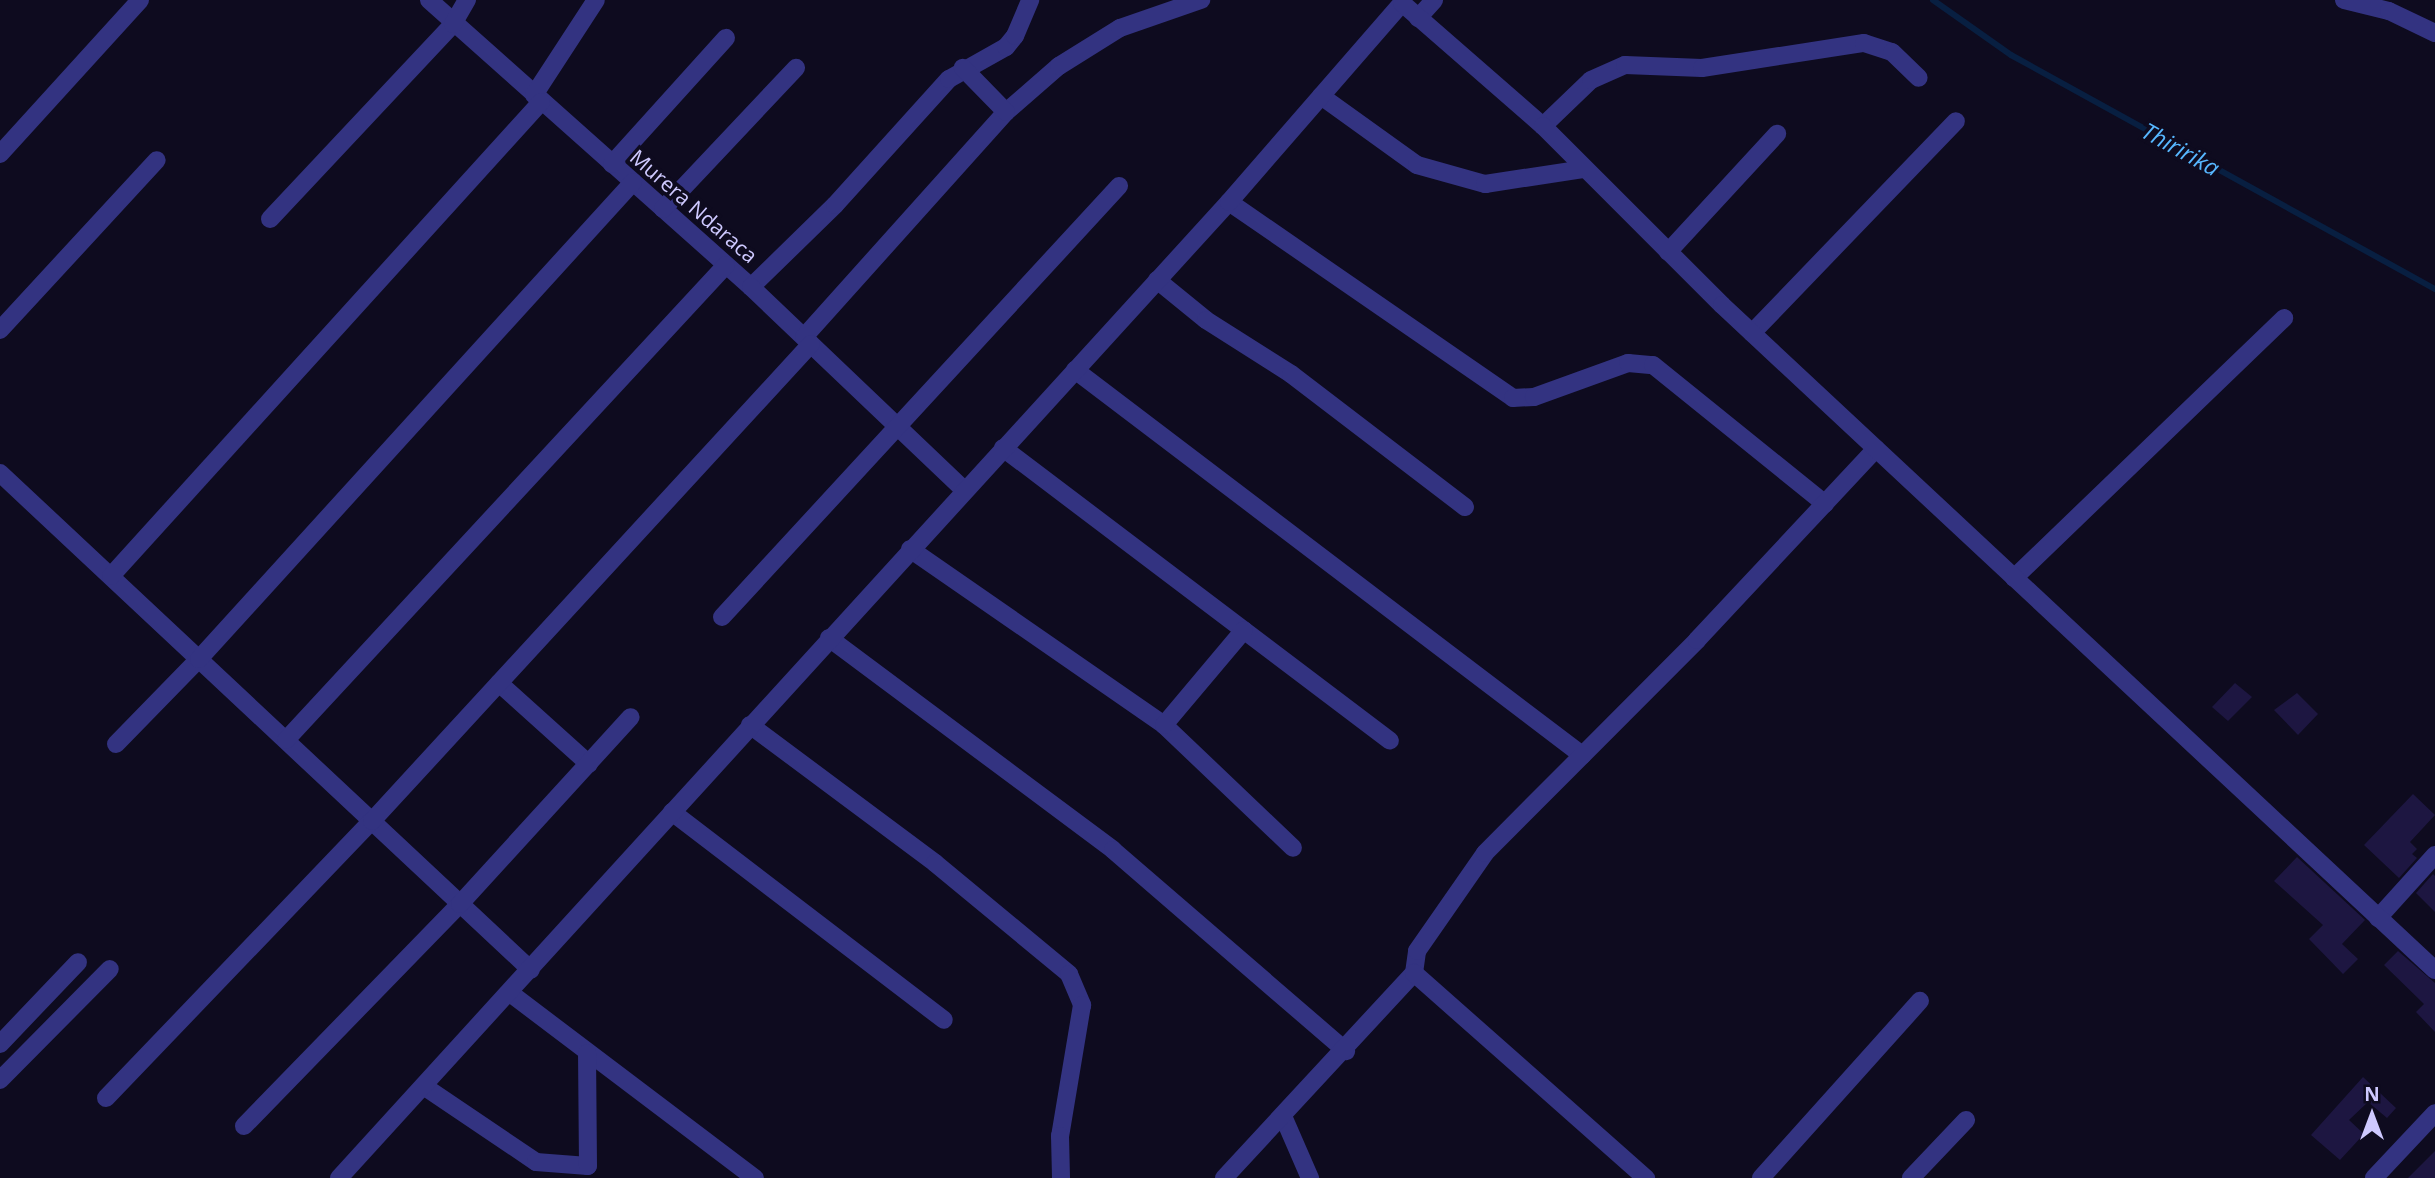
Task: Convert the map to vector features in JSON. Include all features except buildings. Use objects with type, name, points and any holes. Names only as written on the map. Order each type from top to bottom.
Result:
[{"type":"street","points":[[0,154],[140,0]]},
{"type":"street","name":"Murera Ndaraca","points":[[429,0],[751,286],[835,205],[963,68],[1006,47],[1015,36],[1030,0]]},
{"type":"street","points":[[270,219],[453,24],[467,0]]},
{"type":"street","points":[[111,576],[537,98],[596,0]]},
{"type":"street","points":[[106,1098],[372,821],[499,683],[807,340],[1006,112],[1059,66],[1120,28],[1201,0]]},
{"type":"street","points":[[1418,18],[1434,0]]},
{"type":"street","points":[[2344,0],[2389,11],[2435,33]]},
{"type":"street","points":[[339,1178],[425,1087],[750,725],[1228,202],[1401,2],[1544,126],[1583,169],[1752,333],[2435,970]]},
{"type":"street","points":[[612,164],[726,38]]},
{"type":"street","points":[[1544,126],[1591,80],[1625,65],[1702,68],[1864,43],[1892,52],[1919,78]]},
{"type":"street","points":[[663,209],[796,68]]},
{"type":"street","points":[[963,68],[1006,112]]},
{"type":"street","points":[[1321,96],[1417,165],[1485,184],[1583,169]]},
{"type":"street","points":[[1752,333],[1956,121]]},
{"type":"street","points":[[1668,251],[1777,134]]},
{"type":"street","points":[[0,330],[157,160]]},
{"type":"street","points":[[116,744],[199,659],[633,182]]},
{"type":"street","points":[[722,617],[1119,186]]},
{"type":"street","points":[[1228,202],[1513,397],[1534,397],[1628,363],[1653,365],[1825,504]]},
{"type":"street","points":[[286,740],[726,265]]},
{"type":"street","points":[[1157,280],[1206,320],[1291,374],[1465,508]]},
{"type":"street","points":[[751,286],[964,490]]},
{"type":"street","points":[[2014,578],[2284,318]]},
{"type":"street","points":[[1075,370],[1582,755]]},
{"type":"street","points":[[1003,448],[1390,741]]},
{"type":"street","points":[[1224,1178],[1346,1051],[1414,973],[1417,951],[1485,853],[1876,449]]},
{"type":"street","points":[[0,473],[531,970]]},
{"type":"street","points":[[910,549],[1164,725],[1293,848]]},
{"type":"street","points":[[1164,725],[1244,630]]},
{"type":"street","points":[[829,638],[1113,850],[1346,1051]]},
{"type":"street","points":[[499,683],[589,764]]},
{"type":"street","points":[[244,1126],[460,904],[631,717]]},
{"type":"street","points":[[750,725],[935,863],[1069,974],[1082,1005],[1060,1136],[1061,1178]]},
{"type":"street","points":[[673,812],[944,1020]]},
{"type":"street","points":[[2378,918],[2435,855]]},
{"type":"street","points":[[0,1044],[78,962]]},
{"type":"street","points":[[0,1080],[110,969]]},
{"type":"street","points":[[1414,973],[1646,1178]]},
{"type":"street","points":[[510,993],[755,1178]]},
{"type":"street","points":[[1761,1178],[1920,1001]]},
{"type":"street","points":[[425,1087],[536,1162],[591,1172],[587,1053]]},
{"type":"street","points":[[2374,1178],[2435,1113]]},
{"type":"street","points":[[1283,1116],[1310,1178]]},
{"type":"street","points":[[1911,1178],[1966,1120]]},
{"type":"waterway","name":"Thiririka","points":[[1933,0],[2011,55],[2435,289]]}]
